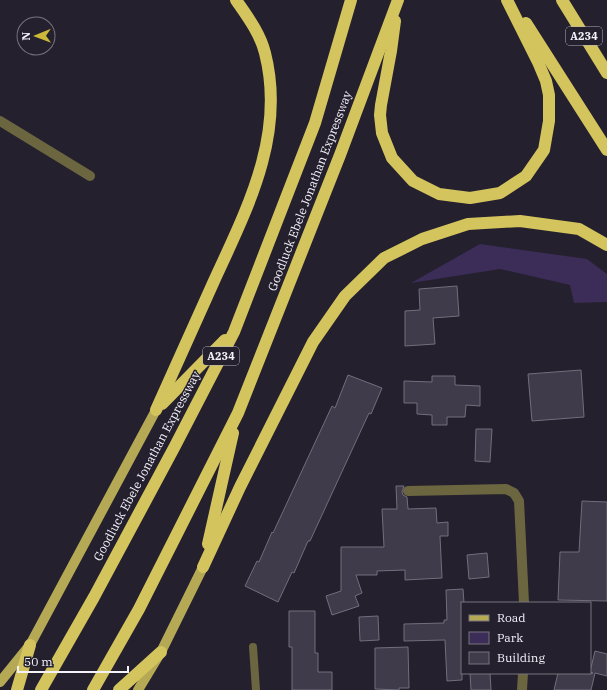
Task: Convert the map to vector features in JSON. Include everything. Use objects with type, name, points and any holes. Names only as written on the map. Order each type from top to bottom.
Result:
[{"type":"highway","points":[[156,410],[250,203],[263,163],[270,119],[270,84],[265,52],[252,24],[236,0]]},
{"type":"highway","name":"Goodluck Ebele Jonathan Expressway","points":[[41,690],[94,597],[234,332],[315,123],[351,0]]},
{"type":"highway","points":[[398,0],[391,51],[381,105],[382,133],[392,158],[412,181],[439,194],[470,198],[500,193],[526,176],[544,150],[550,120],[549,95],[546,81],[507,0]]},
{"type":"highway","name":"Goodluck Ebele Jonathan Expressway","points":[[93,690],[139,609],[238,413],[340,155],[398,0]]},
{"type":"highway","points":[[511,0],[607,150]]},
{"type":"highway","name":"A234","points":[[562,0],[607,72]]},
{"type":"highway","points":[[203,567],[240,487],[313,342],[345,296],[384,258],[422,239],[468,224],[520,221],[579,229],[607,245]]},
{"type":"highway","points":[[156,410],[234,332]]},
{"type":"highway","points":[[203,567],[238,413]]},
{"type":"highway","points":[[17,690],[30,645]]},
{"type":"highway","points":[[119,690],[161,652]]},
{"type":"main road","name":"Goodluck Ebele Jonathan Expressway","points":[[0,682],[30,645],[156,410]]},
{"type":"main road","points":[[138,690],[161,652],[203,567]]},
{"type":"street","points":[[0,121],[90,176]]},
{"type":"street","points":[[408,492],[506,489],[514,493],[519,501],[524,602]]},
{"type":"street","points":[[522,690],[523,674]]},
{"type":"lane","points":[[253,647],[256,690]]},
{"type":"green space","points":[[480,244],[587,259],[607,274],[607,302],[574,303],[570,285],[500,269],[411,283]]},
{"type":"building","points":[[457,286],[459,316],[433,318],[435,344],[405,346],[405,311],[420,310],[419,289]]},
{"type":"building","points":[[581,370],[584,417],[532,421],[528,374]]},
{"type":"building","points":[[348,375],[382,388],[310,541],[308,541],[294,573],[292,572],[278,602],[245,586],[257,561],[259,562],[332,406],[335,408]]},
{"type":"building","points":[[432,376],[455,376],[455,385],[480,386],[480,406],[466,405],[465,417],[447,417],[447,425],[432,425],[432,415],[417,414],[417,403],[404,403],[404,381],[432,382]]},
{"type":"building","points":[[476,429],[492,429],[490,462],[475,461]]},
{"type":"building","points":[[396,486],[404,486],[402,492],[403,495],[407,497],[408,509],[436,508],[437,523],[448,522],[448,536],[440,536],[442,578],[405,580],[405,570],[377,571],[377,575],[356,575],[362,593],[355,596],[359,606],[332,615],[326,596],[341,591],[341,547],[384,547],[382,509],[397,509]]},
{"type":"building","points":[[582,501],[607,502],[607,601],[558,600],[560,552],[579,552]]},
{"type":"building","points":[[487,553],[489,577],[469,579],[467,555]]},
{"type":"building","points":[[463,589],[464,602],[461,602],[462,680],[447,681],[445,640],[404,641],[404,624],[444,623],[444,620],[447,620],[446,590]]},
{"type":"building","points":[[289,611],[315,611],[315,653],[318,653],[318,672],[332,672],[332,690],[292,690],[292,647],[289,647]]},
{"type":"building","points":[[378,616],[379,640],[360,641],[359,617]]},
{"type":"building","points":[[408,647],[409,688],[399,688],[399,690],[375,689],[375,648]]},
{"type":"building","points":[[595,651],[607,654],[607,676],[595,673],[591,690],[554,690],[558,674],[591,674],[593,673],[591,672]]},
{"type":"building","points":[[470,674],[490,674],[491,690],[471,690]]}]
